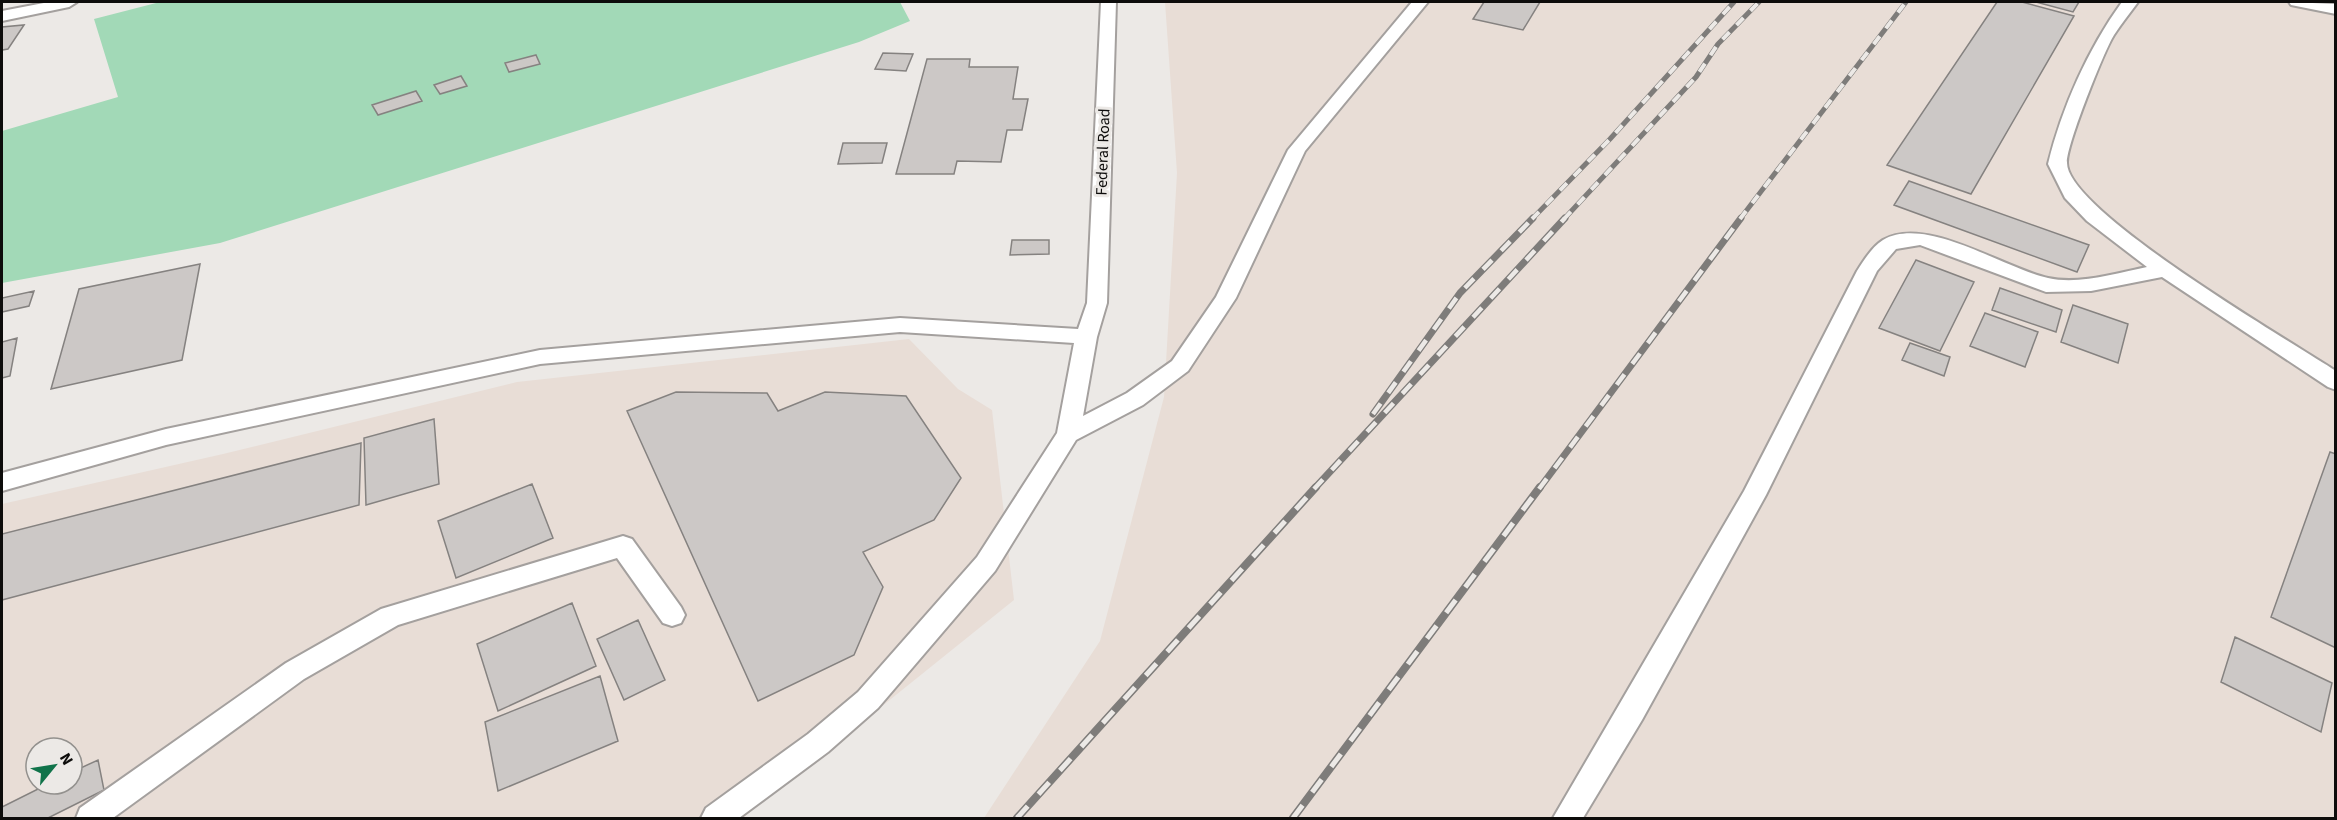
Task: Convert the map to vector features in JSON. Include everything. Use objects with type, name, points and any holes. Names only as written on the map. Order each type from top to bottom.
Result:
[{"type":"lane","points":[[2,16],[69,2]]},
{"type":"lane","name":"Federal Road","points":[[1068,434],[1086,338],[1097,303],[1108,2]]},
{"type":"lane","points":[[717,819],[818,743],[868,700],[986,564],[1068,434],[1135,399],[1180,366],[1226,298],[1297,150],[1420,2]]},
{"type":"lane","points":[[2130,2],[2105,37],[2063,139],[2057,164],[2072,194],[2094,217],[2165,270],[2336,382]]},
{"type":"lane","points":[[2297,2],[2336,9]]},
{"type":"lane","points":[[1567,819],[1632,711],[1754,495],[1867,271],[1885,245],[1906,239],[1922,239],[2046,285],[2063,287],[2107,282],[2165,270]]},
{"type":"lane","points":[[2,482],[166,437],[540,357],[900,325],[1086,338]]},
{"type":"lane","points":[[90,819],[296,671],[390,618],[623,546],[672,615]]},
{"type":"shaded area","points":[[1165,2],[2335,2],[2335,818],[984,818],[1100,641],[1164,397],[1177,173]]},
{"type":"shaded area","points":[[909,339],[958,389],[992,410],[1014,600],[743,818],[2,818],[2,504],[223,454],[517,382]]},
{"type":"green space","points":[[160,2],[900,2],[910,21],[859,42],[220,243],[2,283],[2,131],[118,97],[94,19]]},
{"type":"building","points":[[1484,2],[1540,2],[1523,30],[1473,19]]},
{"type":"building","points":[[1997,2],[2022,2],[2074,16],[1971,194],[1887,165]]},
{"type":"building","points":[[2036,2],[2079,2],[2073,12]]},
{"type":"building","points":[[24,25],[8,49],[2,50],[2,27]]},
{"type":"building","points":[[883,53],[913,54],[906,71],[875,69]]},
{"type":"building","points":[[536,55],[540,64],[509,72],[505,63]]},
{"type":"building","points":[[927,59],[970,59],[969,67],[1018,67],[1013,99],[1028,99],[1022,130],[1007,130],[1001,162],[957,161],[954,174],[896,174]]},
{"type":"building","points":[[461,76],[467,86],[440,94],[434,85]]},
{"type":"building","points":[[416,91],[422,101],[378,115],[372,105]]},
{"type":"building","points":[[843,143],[887,143],[882,163],[838,164]]},
{"type":"building","points":[[1909,181],[2089,245],[2077,272],[1894,205]]},
{"type":"building","points":[[1012,240],[1049,240],[1049,254],[1010,255]]},
{"type":"building","points":[[1916,260],[1974,282],[1940,351],[1879,328]]},
{"type":"building","points":[[200,264],[182,360],[51,389],[79,289]]},
{"type":"building","points":[[2000,288],[2062,310],[2056,332],[1992,310]]},
{"type":"building","points":[[34,291],[29,306],[2,312],[2,298]]},
{"type":"building","points":[[2073,305],[2128,324],[2118,363],[2061,342]]},
{"type":"building","points":[[1985,313],[2038,332],[2025,367],[1970,346]]},
{"type":"building","points":[[17,338],[10,376],[2,378],[2,342]]},
{"type":"building","points":[[1910,343],[1950,357],[1944,376],[1902,360]]},
{"type":"building","points":[[676,392],[767,393],[778,411],[825,392],[906,396],[961,478],[934,520],[863,552],[883,587],[854,655],[758,701],[627,411]]},
{"type":"building","points":[[434,419],[439,484],[366,505],[364,438]]},
{"type":"building","points":[[361,443],[359,505],[2,600],[2,534]]},
{"type":"building","points":[[2330,452],[2336,454],[2336,648],[2271,617]]},
{"type":"building","points":[[532,484],[553,538],[456,578],[438,521]]},
{"type":"building","points":[[572,603],[596,666],[498,711],[477,644]]},
{"type":"building","points":[[638,620],[665,680],[624,700],[597,639]]},
{"type":"building","points":[[2235,637],[2332,683],[2321,732],[2221,682]]},
{"type":"building","points":[[600,676],[618,741],[498,791],[485,722]]},
{"type":"building","points":[[98,760],[104,790],[48,818],[2,818],[2,807],[24,796],[84,796],[84,766]]},
{"type":"railway","points":[[1532,219],[1610,139],[1734,2]]},
{"type":"railway","points":[[1564,219],[1696,77],[1718,44],[1759,2]]},
{"type":"railway","points":[[1740,219],[1906,2]]},
{"type":"railway","points":[[1373,414],[1460,293],[1533,218]]},
{"type":"railway","points":[[1314,489],[1565,218]]},
{"type":"railway","points":[[1539,489],[1741,218]]},
{"type":"railway","points":[[1017,818],[1316,487]]},
{"type":"railway","points":[[1293,818],[1540,487]]}]
